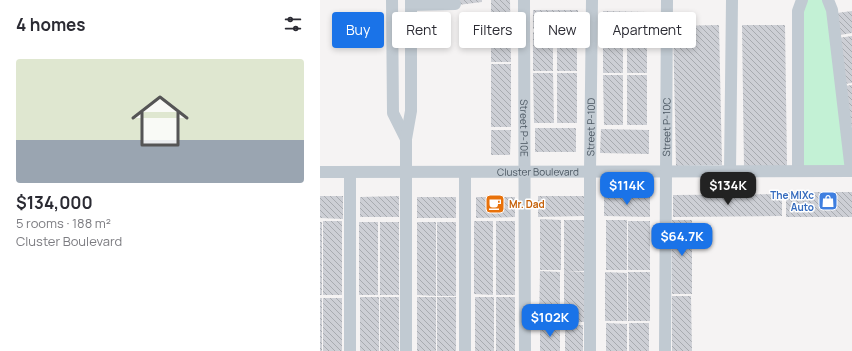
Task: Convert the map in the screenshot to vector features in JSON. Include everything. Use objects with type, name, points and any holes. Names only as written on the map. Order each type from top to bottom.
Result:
[{"type":"street","points":[[392,0],[393,113],[406,139]]},
{"type":"street","name":"Street P-10E","points":[[524,0],[525,351]]},
{"type":"street","name":"Street P-10D","points":[[590,351],[592,0]]},
{"type":"street","name":"Street P-10C","points":[[665,351],[667,0]]},
{"type":"street","points":[[730,171],[732,0]]},
{"type":"street","points":[[798,171],[798,11],[802,0]]},
{"type":"street","points":[[828,0],[832,10],[852,171]]},
{"type":"street","points":[[406,351],[406,139],[411,112],[411,2],[455,4]]},
{"type":"street","name":"Cluster Boulevard","points":[[320,172],[852,171]]},
{"type":"street","points":[[350,172],[350,351]]},
{"type":"street","points":[[465,172],[465,351]]},
{"type":"green space","points":[[802,0],[828,0],[851,171],[798,171]]},
{"type":"building","points":[[457,0],[482,0],[482,2],[458,5]]},
{"type":"building","points":[[491,0],[510,0],[510,12],[491,12]]},
{"type":"building","points":[[533,10],[578,10],[578,12],[534,12],[533,29]]},
{"type":"building","points":[[603,11],[648,12],[603,12]]},
{"type":"building","points":[[852,11],[852,33],[840,35],[837,13]]},
{"type":"building","points":[[719,25],[722,165],[676,166],[673,48],[696,48],[696,26]]},
{"type":"building","points":[[742,25],[785,25],[787,167],[744,168]]},
{"type":"building","points":[[534,32],[534,48],[553,48],[553,71],[533,71]]},
{"type":"building","points":[[852,36],[852,83],[844,84],[838,38]]},
{"type":"building","points":[[491,48],[511,48],[511,62],[491,62]]},
{"type":"building","points":[[557,48],[577,48],[577,71],[557,71]]},
{"type":"building","points":[[603,48],[623,48],[623,73],[603,73]]},
{"type":"building","points":[[627,48],[647,48],[647,73],[627,73]]},
{"type":"building","points":[[491,64],[511,64],[511,127],[491,127]]},
{"type":"building","points":[[533,73],[553,73],[554,123],[534,123]]},
{"type":"building","points":[[557,73],[577,73],[577,123],[557,123]]},
{"type":"building","points":[[603,75],[623,75],[623,125],[604,125]]},
{"type":"building","points":[[627,75],[647,75],[647,125],[627,125]]},
{"type":"building","points":[[852,85],[852,126],[849,126],[844,86]]},
{"type":"building","points":[[535,128],[576,128],[576,152],[535,152]]},
{"type":"building","points":[[601,129],[649,130],[649,154],[600,153]]},
{"type":"building","points":[[491,130],[511,130],[510,155],[491,155]]},
{"type":"building","points":[[786,192],[852,192],[852,217],[786,217]]},
{"type":"building","points":[[782,194],[782,216],[673,217],[673,195]]},
{"type":"building","points":[[320,196],[343,196],[343,219],[320,218]]},
{"type":"building","points":[[399,196],[399,217],[360,217],[360,197]]},
{"type":"building","points":[[538,196],[585,196],[586,216],[538,217]]},
{"type":"building","points":[[604,196],[650,196],[650,217],[604,216]]},
{"type":"building","points":[[417,197],[456,197],[456,218],[417,218]]},
{"type":"building","points":[[476,197],[515,197],[515,217],[476,218]]},
{"type":"building","points":[[540,219],[561,220],[561,270],[540,270]]},
{"type":"building","points":[[564,220],[585,220],[584,271],[567,271],[584,272],[584,322],[564,322]]},
{"type":"building","points":[[606,220],[627,220],[627,270],[606,270]]},
{"type":"building","points":[[672,220],[692,220],[692,294],[672,294]]},
{"type":"building","points":[[323,221],[342,221],[342,295],[323,295]]},
{"type":"building","points":[[474,221],[493,221],[493,295],[474,294]]},
{"type":"building","points":[[496,221],[515,221],[515,295],[496,295]]},
{"type":"building","points":[[628,221],[650,221],[650,270],[628,270]]},
{"type":"building","points":[[320,222],[322,222],[322,295],[320,295]]},
{"type":"building","points":[[359,222],[378,222],[378,295],[359,295]]},
{"type":"building","points":[[380,222],[399,222],[399,295],[380,295]]},
{"type":"building","points":[[417,222],[436,222],[436,296],[417,295]]},
{"type":"building","points":[[437,222],[456,222],[456,296],[437,296]]},
{"type":"building","points":[[540,271],[560,272],[560,322],[539,322]]},
{"type":"building","points":[[605,272],[627,273],[627,321],[605,321]]},
{"type":"building","points":[[628,272],[650,272],[650,321],[628,321]]},
{"type":"building","points":[[672,296],[691,296],[692,351],[672,351]]},
{"type":"building","points":[[360,297],[379,297],[379,351],[360,351]]},
{"type":"building","points":[[380,297],[399,297],[399,351],[380,351]]},
{"type":"building","points":[[417,297],[436,297],[436,351],[417,351]]},
{"type":"building","points":[[437,297],[456,297],[456,351],[437,351]]},
{"type":"building","points":[[475,297],[494,297],[494,351],[475,351]]},
{"type":"building","points":[[496,297],[515,297],[515,351],[496,351]]},
{"type":"building","points":[[320,298],[322,298],[322,351],[320,351]]},
{"type":"building","points":[[323,298],[342,298],[342,351],[323,351]]},
{"type":"building","points":[[606,323],[627,324],[627,351],[606,351]]},
{"type":"building","points":[[629,323],[649,323],[649,351],[629,351]]},
{"type":"building","points":[[540,324],[560,324],[560,351],[540,351]]},
{"type":"building","points":[[565,325],[583,325],[583,351],[565,351]]},
{"type":"place","name":"The MIXc Auto","points":[[828,201]]},
{"type":"place","name":"Mr. Dad","points":[[495,204]]}]
